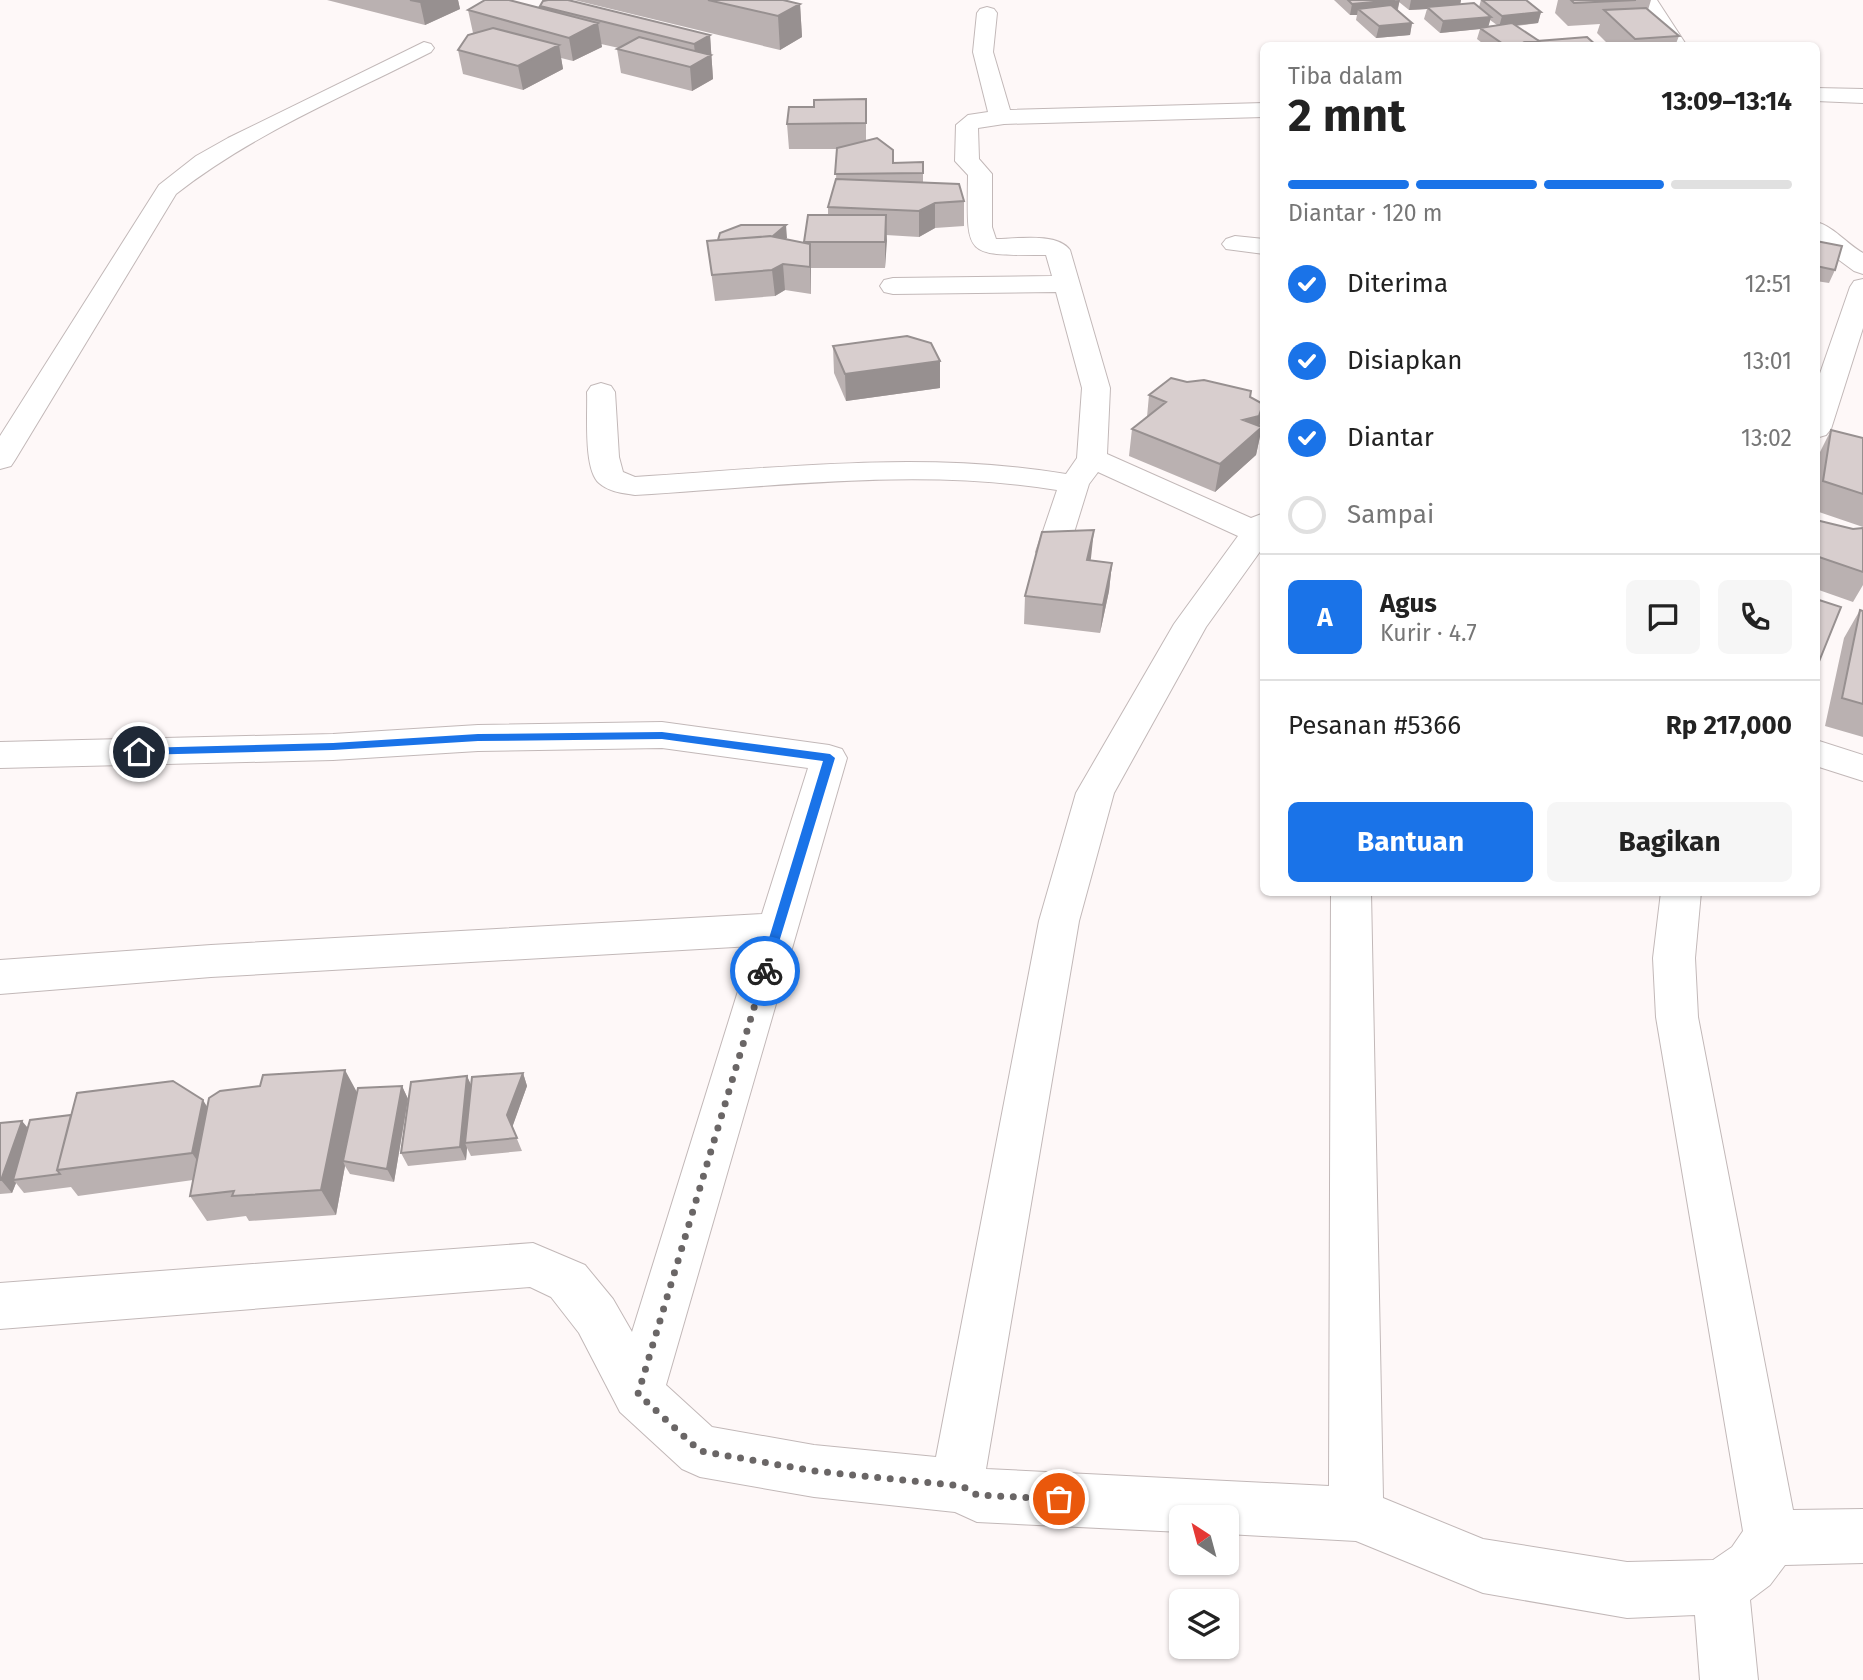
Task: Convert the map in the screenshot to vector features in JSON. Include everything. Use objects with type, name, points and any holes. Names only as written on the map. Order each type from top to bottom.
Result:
[{"type":"street","points":[[1647,0],[1674,42]]},
{"type":"street","points":[[987,13],[983,52],[1000,115],[1004,117]]},
{"type":"street","points":[[0,460],[167,190],[204,161],[236,143],[424,48]]},
{"type":"street","points":[[1820,94],[1863,96]]},
{"type":"street","points":[[1052,552],[1074,484],[1092,458],[1096,388],[1057,250],[1049,247],[992,247],[985,244],[980,227],[980,174],[967,161],[967,125],[976,120],[1004,117],[1260,110]]},
{"type":"street","points":[[1820,233],[1851,263],[1820,410]]},
{"type":"street","points":[[1235,244],[1260,247]]},
{"type":"street","points":[[893,286],[1066,284]]},
{"type":"street","points":[[601,392],[604,457],[609,476],[621,483],[635,486],[900,470],[1015,474],[1074,484]]},
{"type":"street","points":[[1092,458],[1260,530]]},
{"type":"street","points":[[962,1486],[960,1469],[1059,921],[1095,793],[1191,624],[1260,531]]},
{"type":"street","points":[[0,755],[333,747],[478,737],[662,735],[830,758],[638,1394]]},
{"type":"street","points":[[1820,754],[1863,768]]},
{"type":"street","points":[[1351,896],[1356,1514]]},
{"type":"street","points":[[0,1306],[533,1265],[568,1281],[596,1316],[638,1394],[700,1451],[814,1471],[962,1486],[977,1495],[1356,1514],[1483,1566],[1627,1590],[1721,1587],[1751,1566],[1771,1538],[1677,1017],[1674,958],[1681,896]]},
{"type":"street","points":[[0,977],[225,960],[778,929]]},
{"type":"street","points":[[1771,1538],[1863,1536]]},
{"type":"street","points":[[1721,1587],[1728,1672]]},
{"type":"building","points":[[485,0],[509,0],[598,23],[569,38],[468,10]]},
{"type":"building","points":[[568,0],[710,35],[694,44],[540,6],[543,1]]},
{"type":"building","points":[[708,0],[783,0],[800,4],[778,16]]},
{"type":"building","points":[[1348,0],[1395,0],[1352,4]]},
{"type":"building","points":[[1482,0],[1526,0],[1541,12],[1502,16]]},
{"type":"building","points":[[1571,0],[1636,0],[1574,3]]},
{"type":"building","points":[[1474,3],[1491,17],[1443,21],[1427,7]]},
{"type":"building","points":[[1391,5],[1412,23],[1379,26],[1358,9]]},
{"type":"building","points":[[1646,8],[1679,36],[1635,39],[1604,10]]},
{"type":"building","points":[[1512,23],[1539,41],[1500,42],[1480,28]]},
{"type":"building","points":[[493,28],[559,45],[518,66],[458,50],[468,35]]},
{"type":"building","points":[[639,37],[711,55],[690,67],[617,49]]},
{"type":"building","points":[[1587,37],[1593,42],[1525,42]]},
{"type":"building","points":[[866,99],[866,123],[787,124],[789,107],[814,107],[814,100]]},
{"type":"building","points":[[877,138],[893,150],[893,163],[923,162],[923,173],[835,174],[837,148]]},
{"type":"building","points":[[836,179],[959,184],[964,201],[935,203],[919,211],[828,207]]},
{"type":"building","points":[[808,215],[886,215],[885,242],[804,242]]},
{"type":"building","points":[[741,225],[786,225],[773,236],[718,240],[720,233]]},
{"type":"building","points":[[770,236],[810,244],[810,267],[783,264],[772,270],[712,275],[707,241]]},
{"type":"building","points":[[1820,242],[1842,246],[1835,270],[1820,267]]},
{"type":"building","points":[[907,336],[931,343],[940,361],[845,374],[833,346]]},
{"type":"building","points":[[1171,378],[1187,382],[1204,380],[1251,391],[1250,397],[1260,402],[1260,413],[1259,416],[1243,420],[1260,426],[1260,429],[1220,464],[1132,429],[1166,402],[1149,395]]},
{"type":"building","points":[[1831,430],[1863,438],[1863,494],[1823,481]]},
{"type":"building","points":[[1820,521],[1853,529],[1863,528],[1863,572],[1820,557]]},
{"type":"building","points":[[1094,530],[1087,560],[1112,563],[1103,605],[1025,596],[1042,532]]},
{"type":"building","points":[[1820,600],[1841,607],[1820,659]]},
{"type":"building","points":[[1860,610],[1863,611],[1863,704],[1842,698]]},
{"type":"building","points":[[345,1070],[321,1190],[232,1196],[234,1191],[190,1196],[209,1098],[220,1091],[260,1086],[263,1075]]},
{"type":"building","points":[[523,1073],[507,1115],[517,1138],[465,1143],[472,1077]]},
{"type":"building","points":[[467,1076],[460,1147],[401,1153],[411,1082]]},
{"type":"building","points":[[173,1081],[203,1100],[192,1153],[57,1170],[77,1093]]},
{"type":"building","points":[[402,1086],[387,1169],[343,1161],[358,1088]]},
{"type":"building","points":[[71,1115],[57,1170],[60,1174],[13,1180],[30,1120]]},
{"type":"building","points":[[22,1121],[1,1180],[0,1180],[0,1123]]},
{"type":"way so far","points":[[765,971],[638,1394],[700,1451],[814,1471],[962,1486],[977,1495],[1059,1499]]},
{"type":"route","points":[[139,752],[333,747],[478,737],[662,735],[830,758],[765,971]]}]
